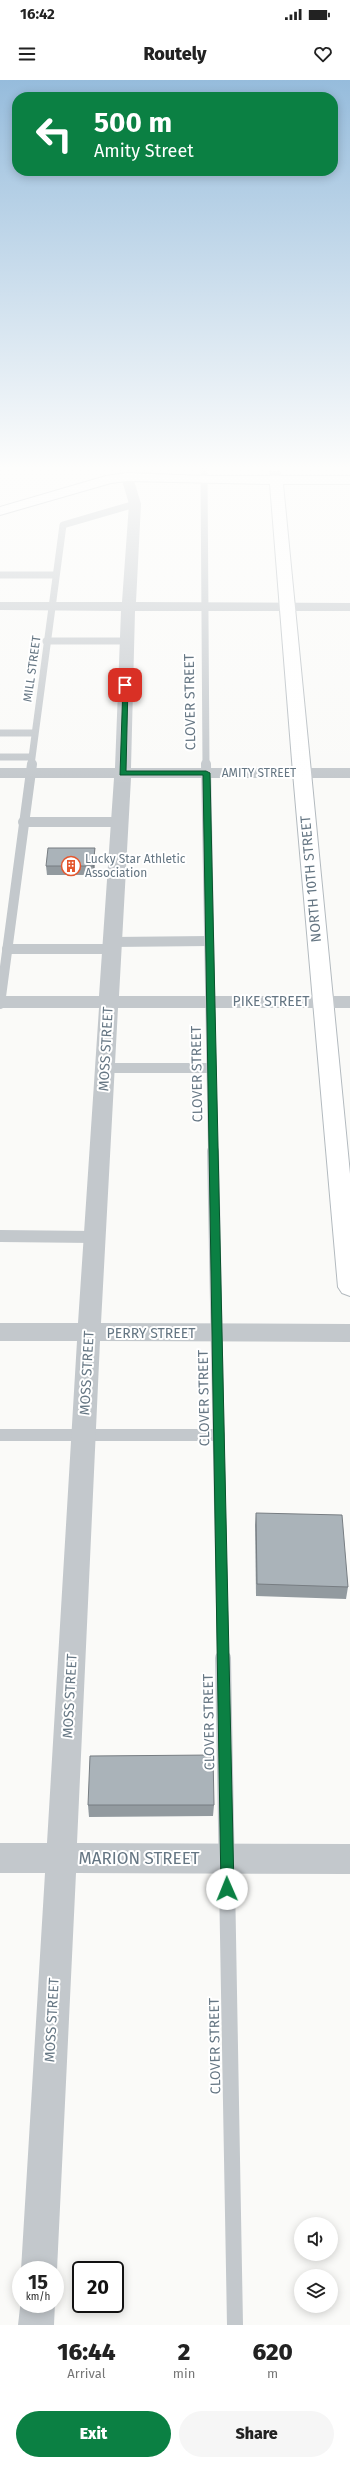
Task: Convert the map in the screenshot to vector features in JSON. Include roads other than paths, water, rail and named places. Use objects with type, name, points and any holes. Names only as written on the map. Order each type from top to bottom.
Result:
[{"type":"street","name":"MOSS STREET","points":[[39,2261],[94,1237],[123,773],[126,641],[130,576]]},
{"type":"street","name":"NORTH 10TH STREET","points":[[284,576],[322,1002],[350,1287]]},
{"type":"street","points":[[0,606],[350,607]]},
{"type":"street","name":"AMITY STREET","points":[[0,773],[350,774]]},
{"type":"street","name":"PIKE STREET","points":[[0,1002],[350,1002]]},
{"type":"street","name":"PERRY STREET","points":[[0,1332],[350,1332]]},
{"type":"street","name":"MARION STREET","points":[[0,1858],[350,1859]]},
{"type":"street","points":[[36,2325],[37,2313]]},
{"type":"lane","name":"MILL STREET","points":[[0,1002],[46,641],[56,576]]},
{"type":"lane","name":"CLOVER STREET","points":[[204,576],[210,1001],[220,1435],[235,2325]]},
{"type":"lane","points":[[46,641],[126,641]]},
{"type":"lane","points":[[0,734],[34,733]]},
{"type":"lane","points":[[0,758],[31,757]]},
{"type":"lane","points":[[23,822],[120,822]]},
{"type":"lane","points":[[7,950],[209,941]]},
{"type":"lane","points":[[105,1068],[212,1068]]},
{"type":"lane","points":[[0,1236],[94,1237]]},
{"type":"lane","points":[[0,1435],[220,1435]]},
{"type":"place","name":"Lucky Star Athletic Association","points":[[71,866]]}]
